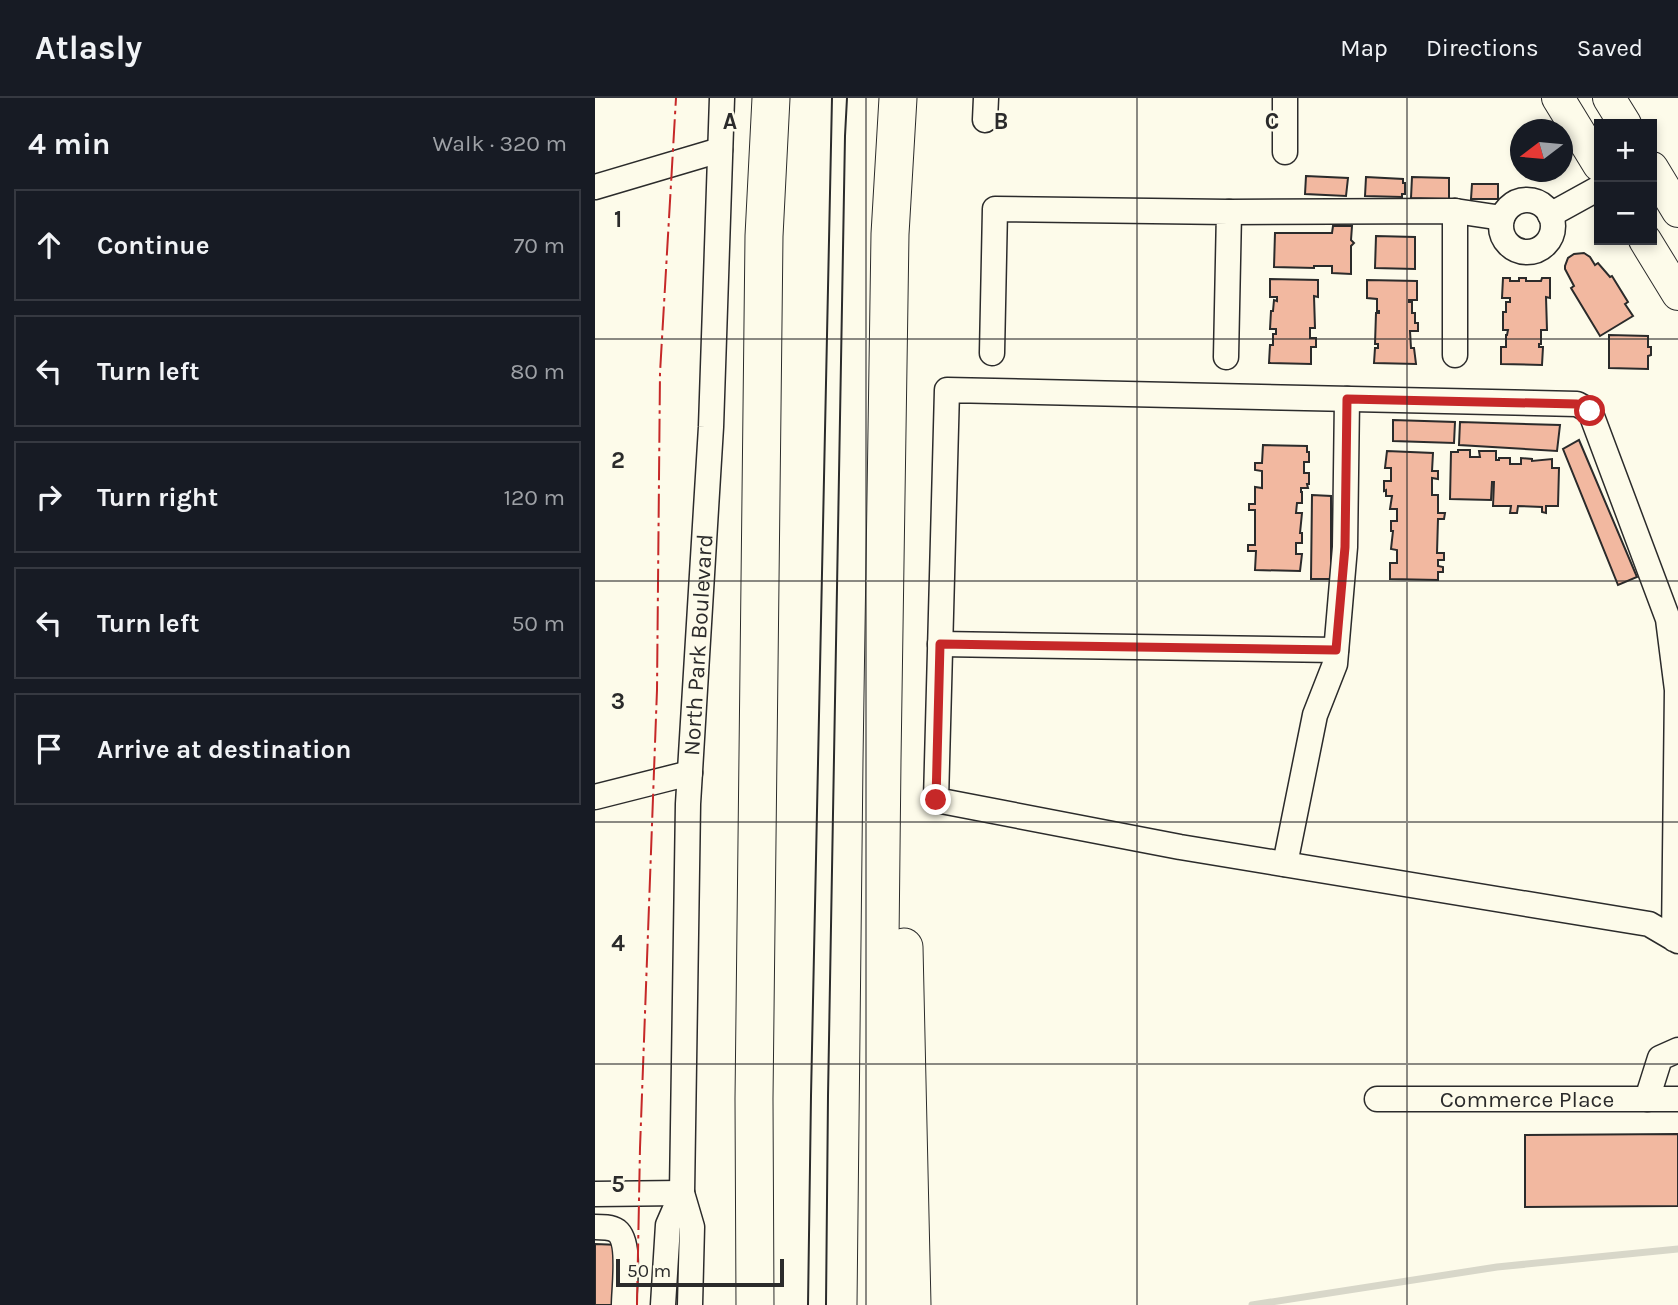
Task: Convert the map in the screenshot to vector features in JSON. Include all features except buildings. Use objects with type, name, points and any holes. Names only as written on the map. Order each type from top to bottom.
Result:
[{"type":"highway","points":[[755,1305],[754,1099],[764,236],[771,98]]},
{"type":"highway","points":[[876,1305],[890,234],[898,98]]},
{"type":"highway","points":[[882,760],[902,832],[912,1305]]},
{"type":"main road","points":[[1558,98],[1594,157]]},
{"type":"main road","points":[[1609,98],[1622,119]]},
{"type":"main road","points":[[1657,176],[1678,211]]},
{"type":"main road","points":[[1648,245],[1678,293]]},
{"type":"street","name":"North Park Boulevard","points":[[691,1305],[692,1227],[683,1193],[690,773],[711,427],[722,98]]},
{"type":"street","points":[[1285,152],[1286,98]]},
{"type":"street","points":[[595,187],[720,150]]},
{"type":"street","points":[[1551,215],[1594,191]]},
{"type":"street","points":[[1533,200],[1546,208],[1551,215],[1552,233],[1541,247],[1533,251],[1515,249],[1503,236],[1502,218],[1510,205],[1533,200]]},
{"type":"street","points":[[992,353],[995,209],[1455,211],[1502,218]]},
{"type":"street","points":[[1455,211],[1455,355]]},
{"type":"street","points":[[1226,357],[1229,212]]},
{"type":"street","points":[[947,390],[1577,404],[1590,411],[1668,620],[1676,650],[1676,940],[1649,924],[1167,844],[936,800],[947,390]]},
{"type":"street","points":[[1285,864],[1315,715],[1335,664],[1345,547],[1347,399]]},
{"type":"street","points":[[940,644],[1336,650]]},
{"type":"street","points":[[595,797],[690,773]]},
{"type":"street","points":[[1664,1099],[1660,1058],[1678,1051]]},
{"type":"street","points":[[1664,1099],[1671,1066],[1678,1066]]},
{"type":"street","name":"Commerce Place","points":[[1377,1099],[1664,1099]]},
{"type":"street","name":"North Park Boulevard","points":[[663,1305],[668,1225],[683,1193]]},
{"type":"street","points":[[595,1194],[683,1193]]},
{"type":"street","points":[[595,1227],[609,1227],[618,1231],[625,1245],[624,1305]]},
{"type":"waterway","points":[[1252,1305],[1497,1267],[1678,1249]]},
{"type":"tram line","points":[[808,1305],[832,98]]},
{"type":"tram line","points":[[826,1305],[847,98]]},
{"type":"power","points":[[637,1305],[640,1148],[657,690],[660,373],[676,98]]},
{"type":"route","points":[[936,800],[940,644],[1336,650],[1345,547],[1347,399],[1577,404],[1590,411]]}]
